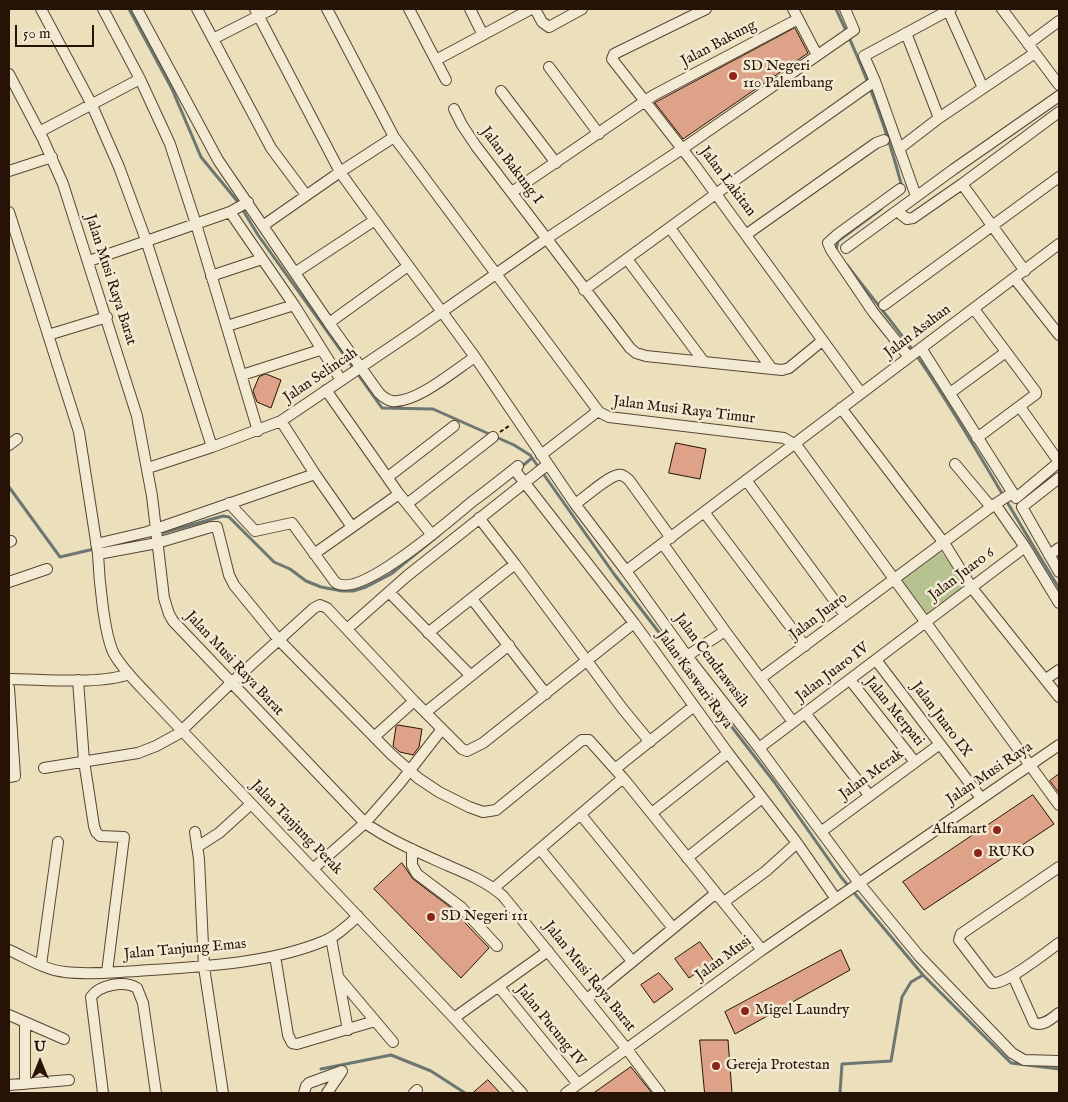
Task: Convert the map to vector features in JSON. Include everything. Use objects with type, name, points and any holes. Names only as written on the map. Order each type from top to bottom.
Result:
[{"type":"street","points":[[41,9],[92,103],[119,167],[146,240],[212,447]]},
{"type":"street","points":[[103,9],[140,79],[170,144],[258,430]]},
{"type":"street","points":[[137,9],[205,139],[239,207],[262,259],[294,305],[320,350],[343,379]]},
{"type":"street","points":[[197,9],[271,148],[306,195]]},
{"type":"street","points":[[213,39],[257,13],[272,9]]},
{"type":"street","name":"Jalan Musi Raya Timur","points":[[327,9],[394,137],[494,274],[601,414],[610,417],[783,438],[794,444]]},
{"type":"street","points":[[409,9],[446,80]]},
{"type":"street","points":[[470,9],[483,34]]},
{"type":"street","points":[[436,60],[531,9]]},
{"type":"street","points":[[535,9],[542,22],[548,26],[582,9]]},
{"type":"street","points":[[706,9],[613,55],[613,62],[682,149],[854,30],[846,9]]},
{"type":"street","points":[[792,9],[817,55]]},
{"type":"street","points":[[1002,9],[1058,83]]},
{"type":"street","points":[[916,196],[900,148],[864,56],[949,10],[983,88]]},
{"type":"street","name":"Jalan Cendrawasih","points":[[257,13],[340,172],[443,311],[518,419],[542,455],[542,468],[576,504],[687,656],[822,831],[858,884],[919,956],[1012,1053],[1024,1060],[1059,1061]]},
{"type":"street","name":"Jalan Bakung","points":[[512,192],[660,92],[798,19]]},
{"type":"street","points":[[1028,44],[1059,21]]},
{"type":"street","points":[[906,33],[939,118]]},
{"type":"street","points":[[900,148],[939,118],[1035,53]]},
{"type":"street","points":[[549,67],[599,134]]},
{"type":"street","name":"Jalan Musi Raya Barat","points":[[9,74],[52,157],[63,184],[107,317],[137,416],[148,468],[164,598],[169,614],[179,628],[365,823],[381,834],[477,878],[494,888],[515,910],[660,1093]]},
{"type":"street","points":[[39,132],[140,79]]},
{"type":"street","points":[[584,290],[716,193],[874,82]]},
{"type":"street","points":[[501,91],[556,164]]},
{"type":"street","points":[[846,248],[916,196],[1059,96]]},
{"type":"street","name":"Jalan Bakung I","points":[[454,109],[476,146],[584,290],[636,353],[646,356],[772,369]]},
{"type":"street","points":[[897,210],[907,219],[913,218],[1059,112]]},
{"type":"street","points":[[264,225],[394,137]]},
{"type":"street","points":[[747,234],[876,143],[884,140]]},
{"type":"street","name":"Jalan Lakitan","points":[[494,274],[682,149],[747,234],[861,393]]},
{"type":"street","points":[[9,171],[52,157]]},
{"type":"street","points":[[884,304],[1059,177]]},
{"type":"street","points":[[962,184],[1026,270]]},
{"type":"street","points":[[900,189],[828,243],[873,312],[915,352],[950,393],[978,438],[1009,501],[1059,572]]},
{"type":"street","points":[[89,261],[239,207]]},
{"type":"street","points":[[239,207],[264,225],[359,368],[385,398],[397,401],[412,397],[475,357]]},
{"type":"street","name":"Jalan Tanjung Perak","points":[[9,212],[79,432],[110,646],[129,674],[314,868],[522,1093]]},
{"type":"street","points":[[296,272],[375,220]]},
{"type":"street","points":[[670,228],[772,369],[785,370],[822,341]]},
{"type":"street","name":"Jalan Asahan","points":[[626,571],[1059,244]]},
{"type":"street","points":[[211,276],[262,259]]},
{"type":"street","points":[[627,259],[704,362]]},
{"type":"street","points":[[329,323],[408,266]]},
{"type":"street","name":"Jalan Selincah","points":[[148,468],[282,421],[494,274]]},
{"type":"street","points":[[1015,278],[1059,335]]},
{"type":"street","points":[[227,326],[294,305]]},
{"type":"street","points":[[974,309],[1036,392],[1033,397],[978,438]]},
{"type":"street","points":[[48,335],[107,317]]},
{"type":"street","points":[[242,376],[320,350]]},
{"type":"street","points":[[950,393],[1006,352]]},
{"type":"street","points":[[326,390],[399,494],[432,536]]},
{"type":"street","points":[[1009,501],[1059,462],[1020,407]]},
{"type":"street","points":[[842,408],[944,543],[972,588],[1059,696]]},
{"type":"street","points":[[542,455],[598,411]]},
{"type":"street","points":[[282,421],[315,474],[352,526]]},
{"type":"street","points":[[388,477],[454,426]]},
{"type":"street","points":[[408,504],[493,438]]},
{"type":"street","points":[[794,444],[800,449],[1059,805]]},
{"type":"street","points":[[955,464],[1009,501],[1021,550],[1059,603]]},
{"type":"street","points":[[347,629],[388,592],[405,566],[432,536],[518,473],[542,468]]},
{"type":"street","points":[[229,503],[255,531],[292,523],[335,582],[341,585],[358,582],[405,566],[479,518],[518,473]]},
{"type":"street","name":"Jalan Kaswari Raya","points":[[518,473],[634,623],[728,753],[838,898]]},
{"type":"street","points":[[156,536],[229,503],[315,474]]},
{"type":"street","points":[[576,504],[608,480],[618,475],[622,475],[629,480],[725,631],[793,722]]},
{"type":"street","points":[[1009,501],[1059,478]]},
{"type":"street","points":[[746,480],[845,615]]},
{"type":"street","points":[[314,554],[399,494]]},
{"type":"street","name":"Jalan Juaro","points":[[760,678],[894,578],[1009,501]]},
{"type":"street","points":[[704,512],[805,646]]},
{"type":"street","points":[[479,518],[650,742]]},
{"type":"street","points":[[97,549],[156,536],[217,527],[229,575],[234,586],[279,640],[409,771],[439,792],[469,807],[488,813],[496,810],[584,739],[589,740],[616,769],[762,950]]},
{"type":"street","points":[[1049,556],[1059,548]]},
{"type":"street","name":"Jalan Juaro 6","points":[[925,622],[1021,550]]},
{"type":"street","points":[[428,632],[515,564]]},
{"type":"street","points":[[9,582],[47,569]]},
{"type":"street","points":[[388,592],[471,676]]},
{"type":"street","points":[[472,599],[546,694]]},
{"type":"street","points":[[44,768],[138,753],[156,746],[182,731],[231,683],[314,608],[320,605],[327,608],[462,749],[470,751],[546,694],[634,623]]},
{"type":"street","name":"Jalan Juaro IV","points":[[759,748],[925,622]]},
{"type":"street","points":[[687,656],[725,631]]},
{"type":"street","points":[[426,712],[509,645]]},
{"type":"street","name":"Jalan Juaro IX","points":[[876,660],[981,798]]},
{"type":"street","points":[[1046,679],[1059,670]]},
{"type":"street","points":[[9,679],[78,680],[110,678],[129,674]]},
{"type":"street","points":[[78,680],[84,761],[91,815],[96,832],[100,836],[124,837],[108,972]]},
{"type":"street","name":"Jalan Merpati","points":[[850,680],[915,762]]},
{"type":"street","points":[[9,688],[15,776],[9,778]]},
{"type":"street","points":[[374,737],[414,701]]},
{"type":"street","points":[[616,769],[694,706]]},
{"type":"street","points":[[805,713],[869,795]]},
{"type":"street","points":[[314,868],[365,823],[442,729]]},
{"type":"street","name":"Jalan Merak","points":[[822,831],[940,744]]},
{"type":"street","name":"Jalan Musi Raya","points":[[838,898],[1059,745]]},
{"type":"street","points":[[652,813],[728,753]]},
{"type":"street","points":[[494,888],[623,778]]},
{"type":"street","points":[[688,858],[762,798]]},
{"type":"street","points":[[197,847],[219,833],[251,804]]},
{"type":"street","points":[[581,815],[673,928]]},
{"type":"street","points":[[195,832],[204,967],[223,1093]]},
{"type":"street","points":[[41,965],[58,842]]},
{"type":"street","points":[[724,902],[766,871],[797,843]]},
{"type":"street","points":[[412,849],[412,865],[417,874],[460,907],[497,946]]},
{"type":"street","points":[[540,849],[632,961]]},
{"type":"street","points":[[1059,867],[960,936],[960,944],[992,983],[1000,982],[1013,976],[1059,943]]},
{"type":"street","points":[[586,999],[716,893]]},
{"type":"street","name":"Jalan Musi","points":[[626,1048],[838,898]]},
{"type":"street","name":"Jalan Tanjung Emas","points":[[9,950],[41,965],[67,973],[204,967],[275,956],[300,949],[331,938],[358,916]]},
{"type":"street","points":[[331,938],[336,975],[348,1030]]},
{"type":"street","points":[[454,1018],[548,951]]},
{"type":"street","points":[[275,956],[291,1042],[297,1044],[375,1021]]},
{"type":"street","points":[[336,975],[393,1042]]},
{"type":"street","points":[[1013,976],[1034,1023],[1038,1025],[1043,1024],[1059,1013]]},
{"type":"street","points":[[103,1093],[91,997],[102,988],[127,984],[136,988],[143,1002],[156,1093]]},
{"type":"street","name":"Jalan Pucung IV","points":[[499,987],[578,1084]]},
{"type":"street","points":[[9,1015],[64,1039]]},
{"type":"street","points":[[24,1022],[25,1084]]},
{"type":"street","points":[[566,1093],[626,1048]]},
{"type":"street","points":[[304,1093],[309,1083],[342,1071],[327,1093]]},
{"type":"street","points":[[9,1085],[69,1080]]},
{"type":"green space","points":[[939,549],[967,585],[928,615],[900,580]]},
{"type":"building","name":"SD Negeri 110 Palembang","points":[[795,28],[808,53],[683,139],[655,103]]},
{"type":"building","points":[[266,374],[281,380],[271,408],[257,402],[253,391],[259,377]]},
{"type":"building","points":[[676,443],[706,449],[700,479],[669,473]]},
{"type":"building","points":[[398,725],[422,729],[419,747],[413,755],[400,752],[393,746]]},
{"type":"building","points":[[1059,774],[1059,793],[1050,781]]},
{"type":"building","name":"RUKO","points":[[1033,795],[1054,824],[924,910],[903,882]]},
{"type":"building","name":"SD Negeri 111","points":[[402,863],[413,879],[450,907],[489,948],[461,978],[374,889]]},
{"type":"building","points":[[700,942],[714,961],[689,978],[675,959]]},
{"type":"building","points":[[841,950],[850,970],[735,1034],[725,1012]]},
{"type":"building","points":[[659,973],[673,989],[654,1003],[641,985]]},
{"type":"building","name":"Gereja Protestan","points":[[700,1040],[728,1040],[732,1093],[705,1093]]},
{"type":"building","points":[[631,1067],[652,1093],[594,1093]]},
{"type":"building","points":[[488,1080],[500,1093],[473,1093]]},
{"type":"waterway","points":[[129,9],[172,89],[201,157],[238,202],[258,235],[382,408],[433,409],[514,445],[530,455],[614,574],[775,783],[841,877],[923,975],[1011,1063],[1059,1069]]},
{"type":"waterway","points":[[836,9],[873,96],[889,141],[902,187]]},
{"type":"waterway","points":[[836,250],[838,241],[881,209]]},
{"type":"waterway","points":[[847,265],[921,362],[957,418],[1059,588]]},
{"type":"waterway","points":[[521,467],[532,458]]},
{"type":"waterway","points":[[9,487],[60,557],[94,549]]},
{"type":"waterway","points":[[159,534],[223,516],[229,517],[274,562],[290,569],[306,581],[321,587],[342,591],[353,591],[366,587],[391,574],[439,535]]},
{"type":"waterway","points":[[840,1093],[842,1064],[891,1061],[902,997],[911,982],[923,975]]},
{"type":"waterway","points":[[321,1069],[391,1055],[431,1071],[465,1093]]},
{"type":"place","name":"SD Negeri 110 Palembang","points":[[733,76]]},
{"type":"place","name":"Alfamart","points":[[997,830]]},
{"type":"place","name":"RUKO","points":[[978,853]]},
{"type":"place","name":"SD Negeri 111","points":[[431,917]]},
{"type":"place","name":"Migel Laundry","points":[[745,1011]]},
{"type":"place","name":"Gereja Protestan","points":[[716,1066]]}]
